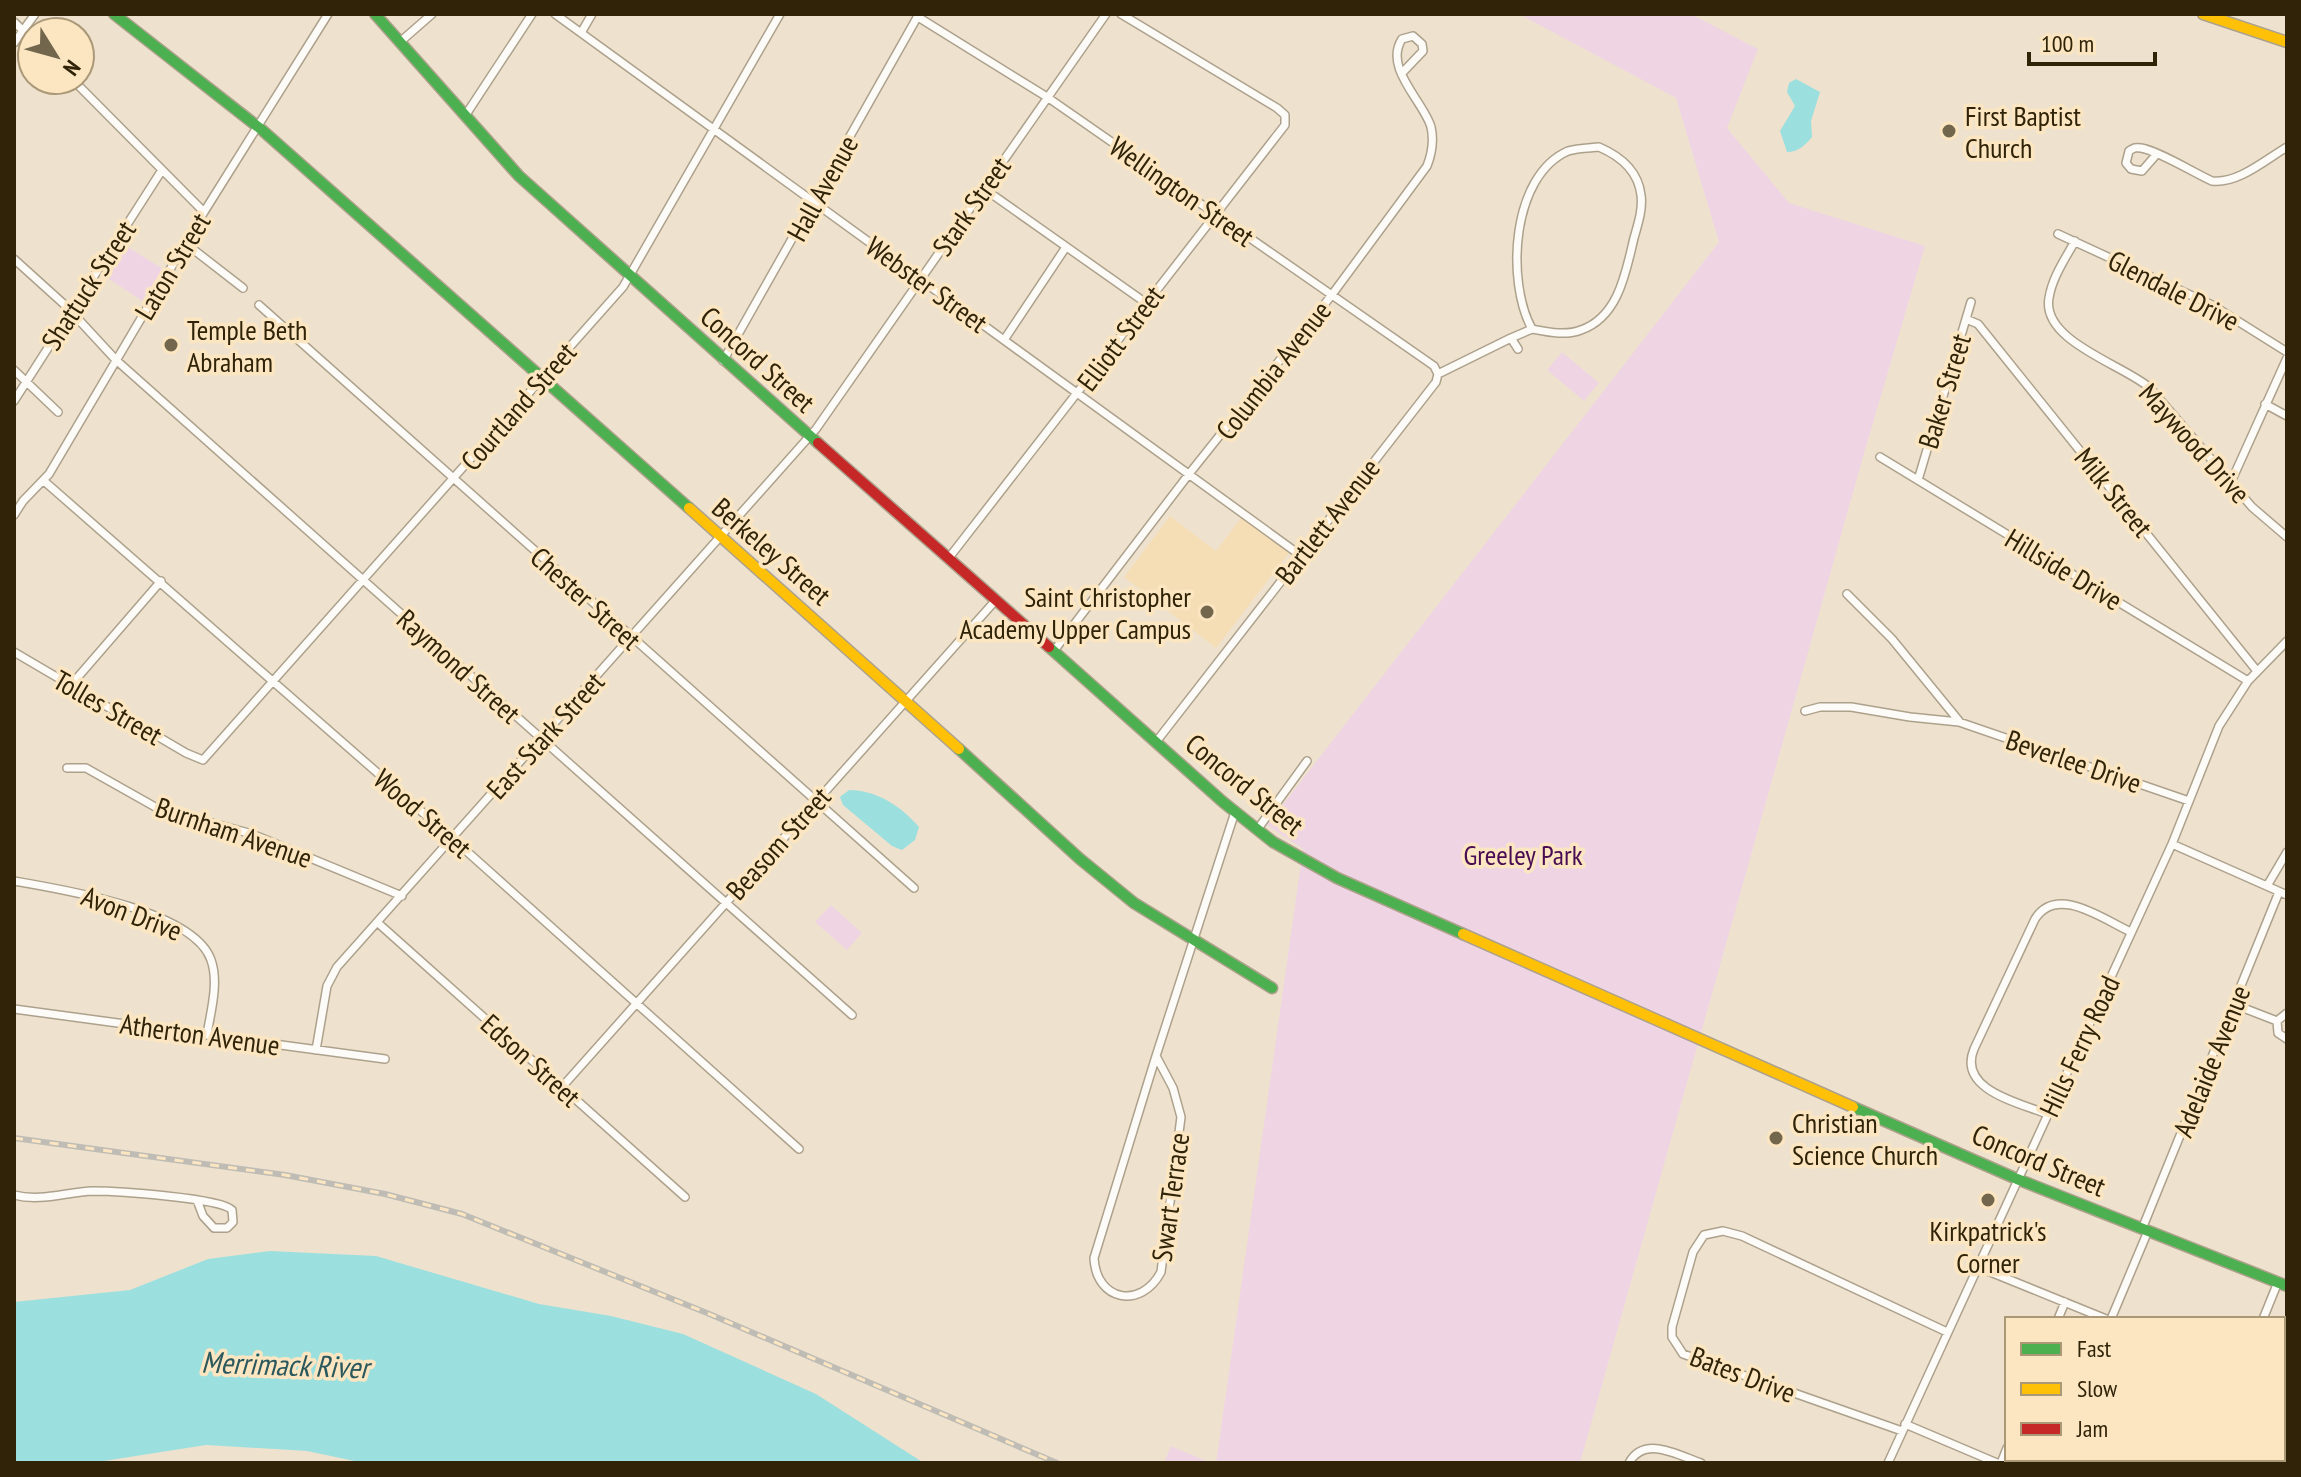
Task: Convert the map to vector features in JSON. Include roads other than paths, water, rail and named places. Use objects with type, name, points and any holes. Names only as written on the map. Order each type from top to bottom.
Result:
[{"type":"main road","name":"Berkeley Street","points":[[114,14],[256,127],[905,700],[1080,859],[1134,903],[1272,988]]},
{"type":"main road","name":"Concord Street","points":[[375,14],[533,190],[1257,830],[1337,878],[2017,1179],[2282,1284]]},
{"type":"main road","points":[[2203,14],[2287,42]]},
{"type":"street","name":"Laton Street","points":[[14,515],[23,501],[44,481],[185,243],[328,14]]},
{"type":"street","points":[[400,42],[432,14]]},
{"type":"street","points":[[465,116],[532,14]]},
{"type":"street","name":"Webster Street","points":[[555,14],[1300,555]]},
{"type":"street","points":[[581,33],[592,14]]},
{"type":"street","name":"Courtland Street","points":[[203,760],[630,277],[780,14]]},
{"type":"street","name":"Stark Street","points":[[809,437],[1106,14]]},
{"type":"street","name":"Elliott Street","points":[[948,559],[1285,125],[1285,115],[1121,14]]},
{"type":"street","name":"Wellington Street","points":[[919,16],[1047,97],[1434,366],[1438,374]]},
{"type":"street","name":"Hall Avenue","points":[[723,361],[919,16]]},
{"type":"street","points":[[1413,36],[1420,40],[1423,51],[1419,59],[1402,73],[1397,46],[1405,37],[1413,36]]},
{"type":"street","name":"Columbia Avenue","points":[[1053,652],[1331,296],[1422,174],[1431,156],[1431,129],[1404,83],[1402,73]]},
{"type":"street","points":[[89,96],[204,212]]},
{"type":"street","points":[[1438,374],[1532,329],[1557,333],[1581,331],[1599,320],[1623,284],[1642,209],[1641,193],[1630,167],[1617,155],[1599,147],[1570,150],[1555,159],[1542,171],[1525,205],[1517,263],[1523,312],[1532,329]]},
{"type":"street","points":[[2156,155],[2222,183],[2287,147]]},
{"type":"street","name":"Shattuck Street","points":[[14,401],[162,170]]},
{"type":"street","points":[[983,188],[1146,303]]},
{"type":"street","name":"Glendale Drive","points":[[2058,234],[2212,305],[2287,355]]},
{"type":"street","name":"Maywood Drive","points":[[2075,241],[2049,294],[2048,303],[2054,322],[2066,337],[2135,376],[2150,388],[2231,482],[2267,521],[2287,537]]},
{"type":"street","points":[[185,243],[243,288]]},
{"type":"street","points":[[1004,340],[1066,247]]},
{"type":"street","name":"Raymond Street","points":[[14,259],[116,360],[852,1015]]},
{"type":"street","name":"Baker Street","points":[[1918,480],[1971,302]]},
{"type":"street","name":"Chester Street","points":[[259,305],[914,888]]},
{"type":"street","name":"Milk Street","points":[[1966,319],[1978,324],[2257,671]]},
{"type":"street","points":[[1511,338],[1518,349]]},
{"type":"street","points":[[2231,482],[2287,355]]},
{"type":"street","points":[[14,370],[58,412]]},
{"type":"street","name":"Bartlett Avenue","points":[[1156,742],[1436,382],[1438,374]]},
{"type":"street","points":[[2265,404],[2287,416]]},
{"type":"street","name":"East Stark Street","points":[[316,1050],[331,976],[346,956],[809,437]]},
{"type":"street","name":"Hillside Drive","points":[[1880,457],[2248,681]]},
{"type":"street","name":"Wood Street","points":[[44,481],[453,839],[799,1149]]},
{"type":"street","points":[[71,685],[161,581]]},
{"type":"street","points":[[1847,594],[1892,639],[1959,722]]},
{"type":"street","name":"Beasom Street","points":[[562,1087],[995,601]]},
{"type":"street","name":"Hills Ferry Road","points":[[1888,1463],[2172,844],[2219,726],[2248,681],[2287,641]]},
{"type":"street","name":"Tolles Street","points":[[14,652],[203,760]]},
{"type":"street","name":"Beverlee Drive","points":[[1805,711],[1820,707],[1851,707],[1959,722],[2189,801]]},
{"type":"street","points":[[1257,830],[1307,761]]},
{"type":"street","name":"Burnham Avenue","points":[[67,768],[86,768],[157,808],[252,834],[402,896]]},
{"type":"street","name":"Swart Terrace","points":[[1156,1056],[1180,1107],[1180,1126],[1161,1272],[1147,1290],[1126,1296],[1105,1288],[1098,1279],[1094,1258],[1156,1056],[1192,940],[1235,812]]},
{"type":"street","points":[[2172,844],[2283,894]]},
{"type":"street","points":[[2267,886],[2287,852]]},
{"type":"street","name":"Avon Drive","points":[[14,881],[68,889],[115,902],[193,936],[206,950],[213,967],[214,987],[207,1034]]},
{"type":"street","name":"Adelaide Avenue","points":[[2110,1317],[2233,1004],[2283,894]]},
{"type":"street","points":[[2047,1114],[1976,1081],[1970,1065],[1976,1043],[2035,919],[2043,909],[2056,903],[2069,904],[2131,932]]},
{"type":"street","name":"Edson Street","points":[[378,923],[685,1197]]},
{"type":"street","points":[[2233,1004],[2277,1021]]},
{"type":"street","name":"Atherton Avenue","points":[[14,1009],[385,1059]]},
{"type":"street","points":[[2277,1021],[2287,1013]]},
{"type":"street","points":[[2277,1021],[2278,1033],[2287,1039]]},
{"type":"street","points":[[14,1195],[57,1197],[90,1191],[113,1191],[197,1200],[226,1204],[232,1210],[233,1222],[227,1228],[214,1228],[203,1216],[197,1200]]},
{"type":"street","name":"Bates Drive","points":[[1904,1428],[1683,1354],[1672,1337],[1672,1327],[1693,1252],[1704,1235],[1723,1231],[1742,1236],[1947,1332]]},
{"type":"street","points":[[1978,1267],[2104,1317]]},
{"type":"street","points":[[2264,1317],[2282,1284]]},
{"type":"street","points":[[2059,1317],[2065,1302]]},
{"type":"street","points":[[1904,1428],[1999,1463]]},
{"type":"street","points":[[1629,1463],[1638,1451],[1648,1448],[1701,1463]]},
{"type":"water","points":[[1796,79],[1820,92],[1811,121],[1812,137],[1798,149],[1787,152],[1780,131],[1795,106],[1787,92],[1789,83]]},
{"type":"water","points":[[849,790],[879,796],[905,813],[919,827],[915,840],[902,850],[892,846],[843,805],[840,797]]},
{"type":"water","name":"Merrimack River","points":[[270,1251],[376,1256],[539,1304],[611,1316],[683,1334],[816,1394],[924,1463],[364,1463],[307,1451],[206,1445],[91,1463],[14,1463],[14,1302],[130,1290],[208,1259]]},
{"type":"railway","points":[[14,1138],[285,1175],[385,1194],[462,1214],[707,1313],[1057,1463]]},
{"type":"place","name":"First Baptist Church","points":[[1949,131]]},
{"type":"place","name":"Temple Beth Abraham","points":[[171,345]]},
{"type":"place","name":"Saint Christopher Academy Upper Campus","points":[[1207,612]]},
{"type":"place","name":"Christian Science Church","points":[[1776,1138]]},
{"type":"place","name":"Kirkpatrick's Corner","points":[[1988,1200]]},
{"type":"park label","name":"Greeley Park","points":[[1523,854]]}]
